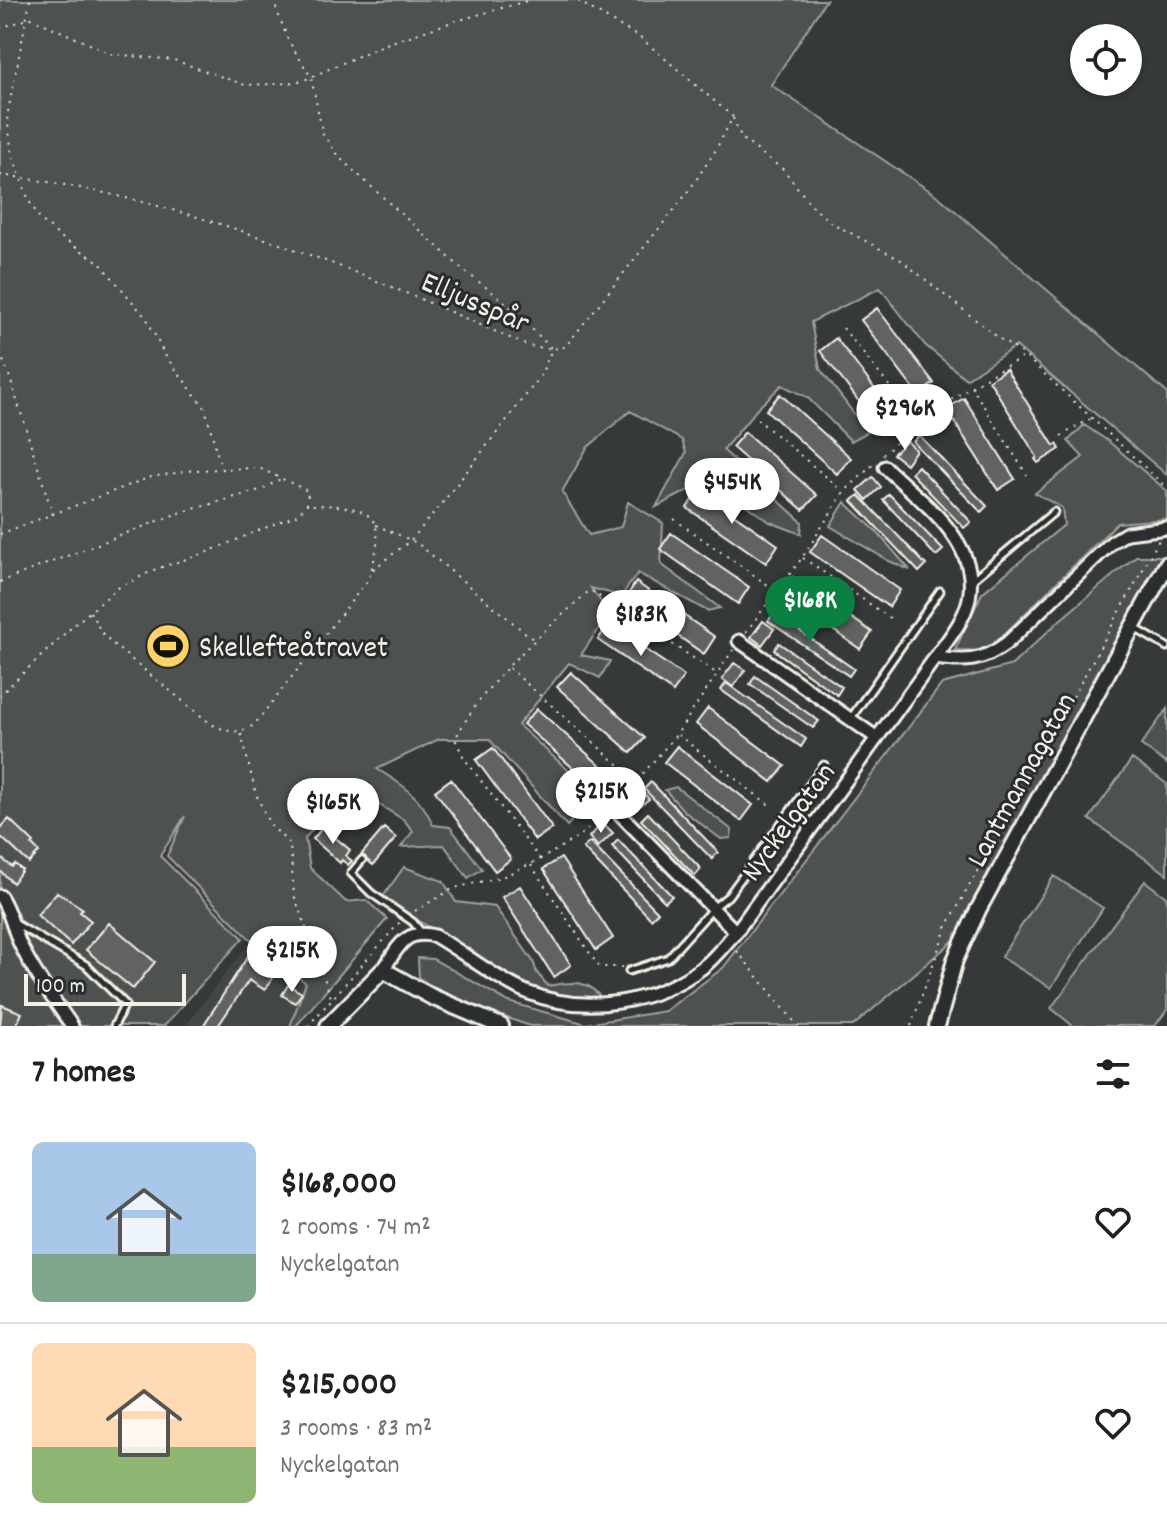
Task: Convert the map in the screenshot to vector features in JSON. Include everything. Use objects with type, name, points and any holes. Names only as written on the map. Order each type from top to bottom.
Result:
[{"type":"street","name":"Nyckelgatan","points":[[422,932],[435,936],[528,992],[559,1001],[593,1004],[623,1002],[679,983],[705,966],[736,932],[935,658],[964,613],[971,591],[966,560],[956,538],[885,467]]},
{"type":"street","points":[[935,658],[966,662],[992,655],[1112,542],[1127,533],[1166,528]]},
{"type":"street","name":"Lantmannagatan","points":[[937,1026],[955,960],[978,910],[1167,564]]},
{"type":"street","points":[[739,641],[877,738]]},
{"type":"street","name":"Nyckelgatan","points":[[614,808],[736,932]]},
{"type":"street","points":[[0,896],[20,944],[72,1026]]},
{"type":"street","points":[[328,1026],[383,970],[404,939],[422,932]]},
{"type":"street","points":[[383,970],[432,997],[501,1026]]},
{"type":"lane","points":[[969,583],[1054,512]]},
{"type":"lane","points":[[851,719],[940,591]]},
{"type":"lane","points":[[1132,627],[1167,647]]},
{"type":"lane","points":[[629,971],[668,958],[713,908],[728,896],[824,765]]},
{"type":"lane","points":[[362,860],[351,873],[371,893],[413,922],[422,932]]},
{"type":"lane","points":[[13,923],[86,965],[125,1004],[114,1026]]},
{"type":"path","points":[[30,0],[7,117],[12,154],[29,201],[41,220],[59,236],[99,262],[147,319],[164,354],[205,408],[221,469]]},
{"type":"path","points":[[273,0],[288,40],[311,77],[323,135],[342,160],[462,269],[504,301],[552,349],[540,377],[411,540],[371,571]]},
{"type":"path","points":[[0,28],[31,18],[112,54],[174,60],[245,85],[277,84],[311,77],[383,45],[530,0]]},
{"type":"path","points":[[572,0],[642,39],[733,117],[742,139],[784,170],[811,205],[830,222],[901,260],[1025,356]]},
{"type":"path","name":"Elljusspår","points":[[0,175],[167,206],[355,271],[528,346],[552,349],[565,347],[688,192],[733,117]]},
{"type":"path","points":[[843,328],[918,422]]},
{"type":"path","points":[[0,353],[53,515]]},
{"type":"path","points":[[971,385],[1027,475]]},
{"type":"path","points":[[1061,436],[1091,418]]},
{"type":"path","points":[[757,419],[844,492]]},
{"type":"path","points":[[0,534],[151,477],[194,470],[259,468],[284,477],[308,491],[307,505]]},
{"type":"path","points":[[0,582],[176,514],[263,489],[284,477]]},
{"type":"path","points":[[0,695],[90,612],[118,588],[156,569],[242,538],[296,515],[307,505],[337,505],[364,510],[378,533],[376,556],[368,580],[254,725],[241,733],[227,732],[211,724],[115,646],[102,633],[90,612]]},
{"type":"path","points":[[674,519],[776,590]]},
{"type":"path","points":[[375,524],[411,540],[535,641]]},
{"type":"path","points":[[911,1026],[946,928],[1166,528]]},
{"type":"path","points":[[802,558],[890,618]]},
{"type":"path","points":[[541,859],[464,758],[455,739],[467,716],[493,681],[590,590],[717,674]]},
{"type":"path","points":[[508,666],[637,781]]},
{"type":"path","points":[[241,733],[256,794],[264,813],[269,823],[290,845],[294,895],[332,1000]]},
{"type":"path","points":[[677,734],[772,807]]},
{"type":"path","points":[[531,864],[599,967],[623,967],[629,971]]},
{"type":"path","points":[[727,942],[745,959],[798,1026]]},
{"type":"shaded area","points":[[0,0],[826,0],[771,85],[939,197],[1167,393],[1167,475],[1016,346],[966,379],[925,345],[880,288],[811,322],[820,369],[868,432],[851,441],[807,397],[782,385],[723,450],[802,522],[801,534],[770,522],[714,483],[691,489],[656,507],[686,453],[682,440],[630,411],[587,448],[562,492],[589,535],[621,527],[628,502],[663,523],[661,564],[720,608],[707,611],[638,573],[621,596],[591,588],[609,613],[581,655],[610,661],[600,678],[569,663],[518,725],[596,795],[567,826],[489,739],[439,739],[377,769],[410,792],[433,825],[450,827],[482,869],[468,878],[444,845],[401,847],[413,831],[404,820],[350,787],[305,838],[310,868],[346,902],[366,900],[387,919],[296,1026],[290,1026],[306,983],[247,936],[167,856],[185,816],[160,856],[243,938],[164,1026],[0,1026]]},
{"type":"shaded area","points":[[1084,425],[1108,441],[1167,491],[1167,519],[1117,523],[987,651],[955,650],[982,593],[1064,525],[1062,508],[1035,493],[1083,457],[1068,441]]},
{"type":"shaded area","points":[[845,502],[876,531],[910,570],[830,526]]},
{"type":"shaded area","points":[[1136,556],[1161,556],[1159,569],[952,942],[853,1026],[530,1026],[456,1000],[419,978],[418,958],[433,959],[509,1002],[586,1024],[665,1011],[723,968],[942,684],[1012,665]]},
{"type":"shaded area","points":[[1167,709],[1167,764],[1141,745]]},
{"type":"shaded area","points":[[1132,759],[1167,784],[1167,874],[1089,819]]},
{"type":"shaded area","points":[[676,787],[732,830],[731,838],[721,839],[685,812],[665,790]]},
{"type":"shaded area","points":[[404,867],[443,881],[456,902],[495,907],[548,986],[579,983],[592,988],[603,1001],[574,1000],[531,990],[382,898]]},
{"type":"shaded area","points":[[1054,876],[1103,908],[1051,988],[1001,957]]},
{"type":"shaded area","points":[[1145,881],[1167,898],[1167,1010],[1155,1026],[1073,1026],[1051,1008]]},
{"type":"shaded area","points":[[251,941],[313,984],[286,1026],[185,1026]]},
{"type":"building","points":[[877,308],[934,383],[918,395],[861,320]]},
{"type":"building","points":[[836,338],[894,414],[878,426],[820,351]]},
{"type":"building","points":[[1006,369],[1054,446],[1057,444],[1060,449],[1038,463],[989,380]]},
{"type":"building","points":[[780,394],[851,458],[837,474],[766,410]]},
{"type":"building","points":[[964,398],[1015,479],[998,490],[946,409]]},
{"type":"building","points":[[745,432],[817,495],[803,510],[732,447]]},
{"type":"building","points":[[919,435],[987,506],[981,512],[913,442]]},
{"type":"building","points":[[907,441],[916,450],[906,464],[893,454]]},
{"type":"building","points":[[918,466],[971,522],[964,528],[911,473]]},
{"type":"building","points":[[873,477],[881,487],[867,500],[858,490]]},
{"type":"building","points":[[699,490],[778,545],[766,563],[687,508]]},
{"type":"building","points":[[889,494],[943,550],[936,556],[883,500]]},
{"type":"building","points":[[859,495],[926,565],[919,572],[852,501]]},
{"type":"building","points":[[671,533],[749,587],[738,604],[660,549]]},
{"type":"building","points":[[822,535],[900,590],[889,607],[810,552]]},
{"type":"building","points":[[793,577],[872,632],[860,649],[782,594]]},
{"type":"building","points":[[636,582],[715,637],[704,654],[625,599]]},
{"type":"building","points":[[774,613],[854,669],[849,676],[768,621]]},
{"type":"building","points":[[763,621],[774,629],[762,645],[751,637]]},
{"type":"building","points":[[608,624],[684,676],[673,692],[598,640]]},
{"type":"building","points":[[779,643],[842,687],[837,695],[774,650]]},
{"type":"building","points":[[734,663],[745,670],[733,687],[722,679]]},
{"type":"building","points":[[571,672],[645,738],[631,753],[557,687]]},
{"type":"building","points":[[755,676],[819,721],[813,728],[750,684]]},
{"type":"building","points":[[726,683],[806,739],[801,747],[721,690]]},
{"type":"building","points":[[708,708],[785,766],[772,782],[696,724]]},
{"type":"building","points":[[537,709],[611,775],[598,790],[523,724]]},
{"type":"building","points":[[677,746],[753,805],[741,821],[664,762]]},
{"type":"building","points":[[493,748],[552,828],[535,840],[476,760]]},
{"type":"building","points":[[451,779],[511,859],[495,871],[435,791]]},
{"type":"building","points":[[651,782],[718,852],[712,859],[644,789]]},
{"type":"building","points":[[640,789],[649,799],[632,812],[625,802]]},
{"type":"building","points":[[648,813],[701,869],[695,876],[641,820]]},
{"type":"building","points":[[9,819],[39,852],[29,863],[0,836],[0,829]]},
{"type":"building","points":[[603,823],[613,833],[598,847],[589,837]]},
{"type":"building","points":[[323,827],[350,850],[346,856],[352,861],[348,865],[342,860],[340,863],[313,839]]},
{"type":"building","points":[[384,828],[396,838],[373,865],[361,855]]},
{"type":"building","points":[[618,840],[672,896],[665,902],[612,846]]},
{"type":"building","points":[[590,842],[658,912],[651,919],[583,848]]},
{"type":"building","points":[[0,857],[12,867],[15,864],[22,870],[13,883],[0,871]]},
{"type":"building","points":[[561,858],[613,938],[596,950],[543,869]]},
{"type":"building","points":[[520,886],[571,965],[554,977],[502,897]]},
{"type":"building","points":[[57,892],[83,909],[80,912],[91,921],[71,945],[37,915]]},
{"type":"building","points":[[109,923],[155,962],[133,989],[86,950]]},
{"type":"building","points":[[250,953],[277,971],[265,990],[249,980],[218,1026],[203,1026]]},
{"type":"building","points":[[288,985],[302,993],[295,1003],[282,995]]},
{"type":"building","points":[[2,1005],[22,1013],[16,1026],[0,1026]]},
{"type":"place","name":"Skellefteåtravet","points":[[168,646]]}]
